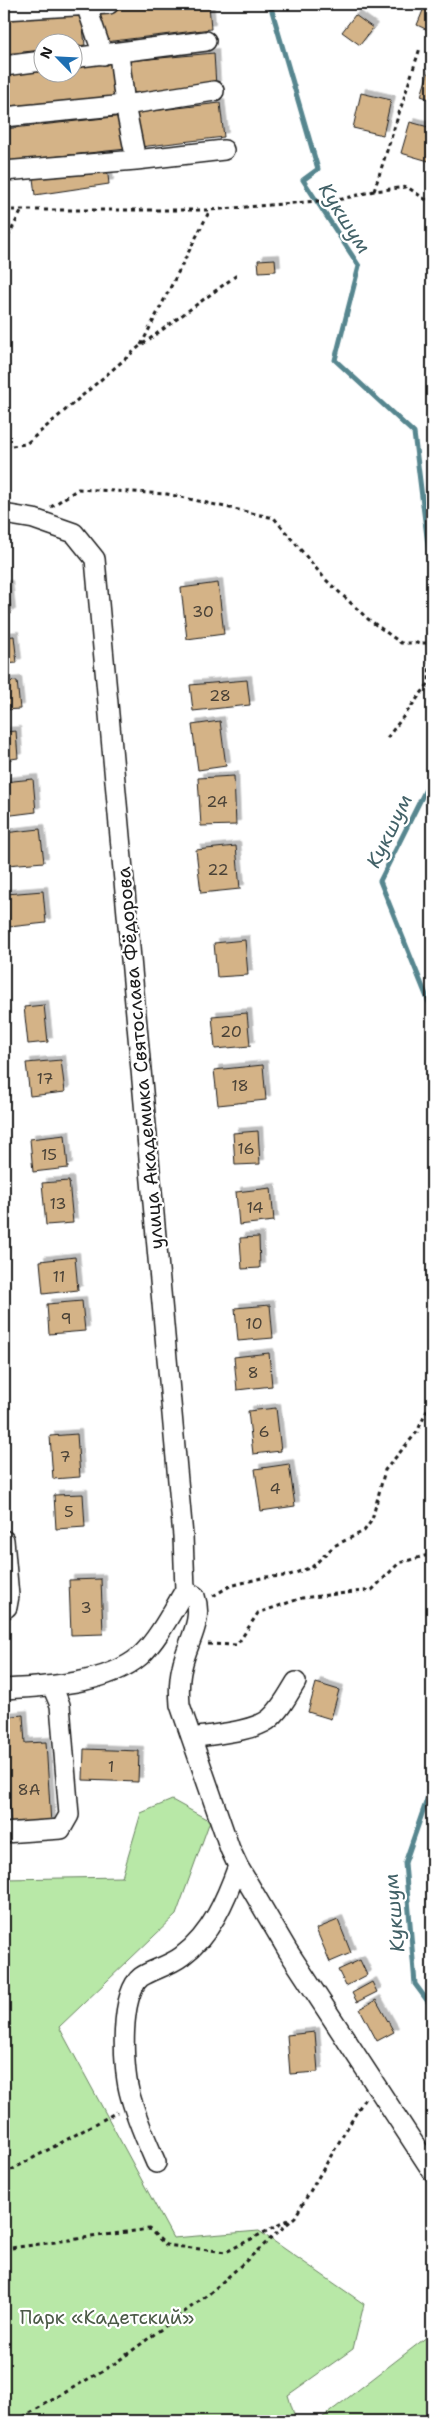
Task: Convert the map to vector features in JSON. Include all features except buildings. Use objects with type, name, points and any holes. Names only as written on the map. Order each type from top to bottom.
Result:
[{"type":"street","points":[[4,10],[110,4]]},
{"type":"street","points":[[86,5],[111,54],[125,105],[136,160]]},
{"type":"street","points":[[82,57],[206,41]]},
{"type":"street","points":[[4,66],[32,62]]},
{"type":"street","points":[[4,117],[125,105],[214,91]]},
{"type":"street","points":[[4,171],[136,160],[224,150]]},
{"type":"street","points":[[4,514],[34,519]]},
{"type":"street","name":"улица Академика Святослава Фёдорова","points":[[34,519],[74,533],[96,559],[184,1536],[185,1590]]},
{"type":"street","points":[[4,1540],[9,1596],[7,1607],[4,1609]]},
{"type":"street","points":[[4,1689],[52,1686],[85,1679],[125,1667],[141,1655],[185,1590],[195,1596],[199,1605],[197,1623],[182,1666],[179,1692],[180,1705],[230,1849],[288,1951],[432,2171]]},
{"type":"street","points":[[192,1738],[252,1727],[268,1719],[284,1702],[296,1682]]},
{"type":"street","points":[[4,1833],[61,1829],[69,1815],[60,1705],[52,1686]]},
{"type":"street","points":[[156,2163],[129,2091],[124,2054],[127,2004],[133,1987],[141,1977],[165,1967],[184,1955],[206,1931],[225,1900],[238,1866]]},
{"type":"path","points":[[374,191],[420,48]]},
{"type":"path","points":[[4,210],[210,210],[342,199],[374,191],[407,187],[432,204]]},
{"type":"path","points":[[4,244],[22,209]]},
{"type":"path","points":[[140,346],[210,210]]},
{"type":"path","points":[[4,446],[26,444],[140,346],[237,275]]},
{"type":"path","points":[[34,519],[78,489],[167,494],[274,518],[326,579],[368,619],[400,643],[431,642],[429,683],[387,738]]},
{"type":"path","points":[[199,1605],[230,1586],[265,1577],[287,1576],[312,1567],[334,1546],[364,1531],[372,1520],[385,1470],[417,1432],[432,1400]]},
{"type":"path","points":[[190,1644],[237,1645],[258,1613],[302,1598],[372,1590],[399,1563],[432,1554]]},
{"type":"path","points":[[17,2421],[114,2364],[210,2293],[295,2217],[374,2083]]},
{"type":"path","points":[[4,2174],[133,2103]]},
{"type":"path","points":[[4,2249],[148,2230],[166,2245],[226,2252],[295,2217]]},
{"type":"green space","name":"Парк «Кадетский»","points":[[172,1800],[210,1821],[176,1915],[59,2027],[173,2238],[259,2231],[364,2304],[353,2349],[288,2395],[296,2421],[4,2421],[4,1879],[122,1877],[141,1813]]},
{"type":"green space","points":[[432,2333],[432,2421],[318,2421]]},
{"type":"waterway","name":"Кукшум","points":[[270,4],[318,169],[303,180],[359,266],[335,360],[414,433],[432,577]]},
{"type":"waterway","name":"Кукшум","points":[[432,777],[380,881],[432,1010]]},
{"type":"waterway","name":"Кукшум","points":[[432,1785],[405,1863],[415,1984],[432,2007]]}]
